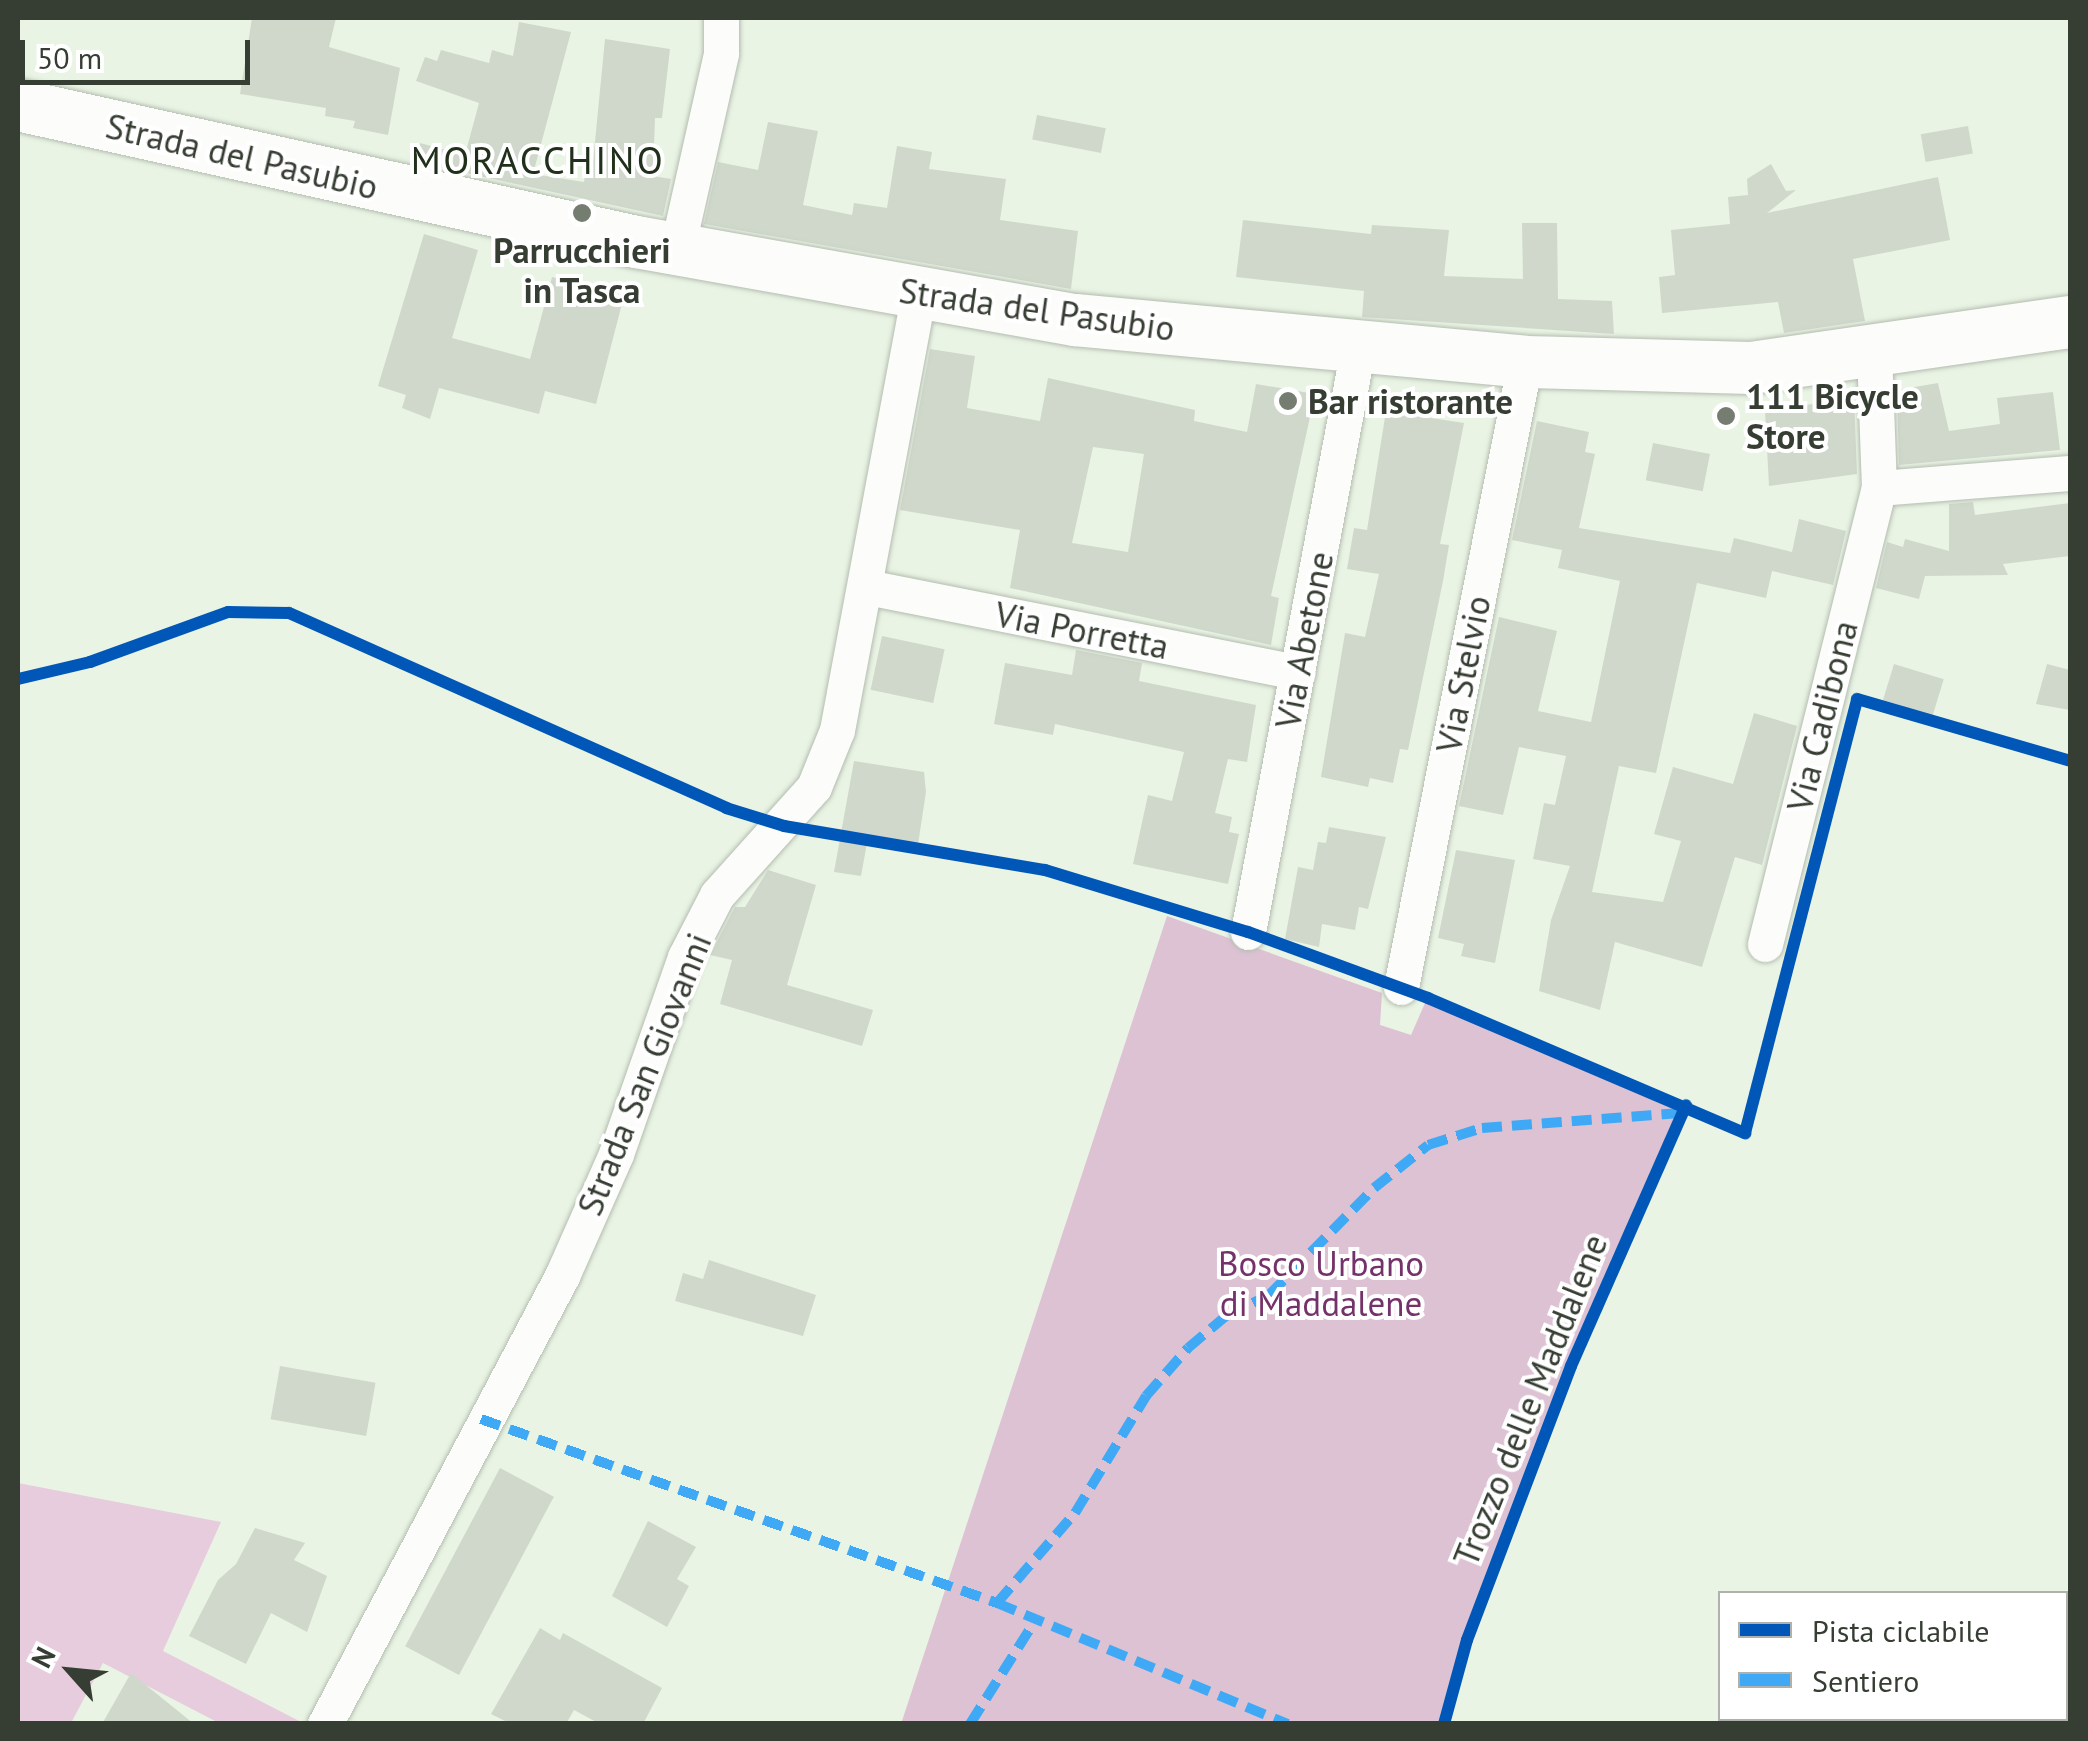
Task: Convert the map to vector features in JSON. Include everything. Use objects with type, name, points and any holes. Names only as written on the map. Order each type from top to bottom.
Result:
[{"type":"main road","name":"Strada del Pasubio","points":[[18,106],[677,249],[1075,320],[1525,362],[1751,368],[1874,354],[2070,322]]},
{"type":"street","points":[[677,249],[721,52],[721,18]]},
{"type":"street","name":"Strada San Giovanni","points":[[325,1724],[562,1276],[616,1154],[685,956],[718,895],[814,787],[837,730],[919,293]]},
{"type":"street","name":"Via Abetone","points":[[1248,932],[1358,348]]},
{"type":"street","name":"Via Cadibona","points":[[1765,944],[1879,488],[1874,354]]},
{"type":"street","name":"Via Stelvio","points":[[1401,987],[1525,362]]},
{"type":"street","points":[[1879,488],[2070,472]]},
{"type":"street","name":"Via Porretta","points":[[866,587],[1298,672]]},
{"type":"shaded area","points":[[18,1483],[221,1522],[163,1651],[303,1723],[219,1723],[103,1663],[71,1723],[18,1722]]},
{"type":"green space","name":"Bosco Urbano di Maddalene","points":[[1167,916],[1382,993],[1380,1025],[1411,1035],[1425,1003],[1686,1105],[1571,1366],[1467,1640],[1444,1723],[901,1724]]},
{"type":"building","points":[[252,18],[336,18],[329,47],[400,68],[388,135],[353,128],[355,121],[325,116],[326,108],[240,94]]},
{"type":"building","points":[[519,22],[571,32],[533,174],[584,182],[587,161],[593,162],[605,39],[670,49],[662,118],[655,118],[653,176],[671,179],[663,216],[415,162],[420,143],[465,155],[479,103],[416,81],[425,57],[437,61],[441,50],[489,63],[492,50],[513,56]]},
{"type":"building","points":[[1037,115],[1106,128],[1101,153],[1032,140]]},
{"type":"building","points":[[768,122],[818,131],[803,205],[852,215],[854,203],[887,208],[897,146],[932,152],[929,169],[1006,179],[1000,220],[1078,231],[1071,289],[704,224],[718,162],[758,170]]},
{"type":"building","points":[[1968,126],[1973,154],[1926,162],[1921,134]]},
{"type":"building","points":[[1771,164],[1786,191],[1796,190],[1767,213],[1938,177],[1950,240],[1853,259],[1865,321],[1784,333],[1778,302],[1662,313],[1659,277],[1675,275],[1671,230],[1730,224],[1728,197],[1748,195],[1747,179]]},
{"type":"building","points":[[1243,220],[1371,234],[1372,225],[1449,230],[1444,276],[1523,279],[1522,223],[1557,223],[1558,299],[1612,301],[1614,334],[1362,317],[1364,291],[1236,277]]},
{"type":"building","points":[[424,234],[478,250],[452,338],[530,359],[552,277],[624,296],[596,404],[545,391],[539,414],[439,388],[430,419],[402,408],[406,395],[378,386]]},
{"type":"building","points":[[930,349],[975,356],[967,408],[1040,421],[1048,378],[1195,410],[1194,421],[1247,432],[1256,384],[1315,394],[1271,596],[1279,598],[1271,645],[1010,588],[1020,530],[900,510]],"holes":[[[1093,447],[1144,454],[1128,552],[1072,543]]]},
{"type":"building","points":[[1938,383],[1949,431],[2000,424],[1997,398],[2053,392],[2060,450],[1899,465],[1897,390]]},
{"type":"building","points":[[1854,398],[1857,474],[1769,486],[1765,411]]},
{"type":"building","points":[[1386,411],[1464,423],[1440,544],[1449,545],[1443,581],[1408,750],[1400,749],[1393,783],[1370,778],[1368,787],[1321,777],[1345,633],[1365,637],[1379,574],[1347,569],[1354,528],[1367,530]]},
{"type":"building","points":[[1537,421],[1589,432],[1585,452],[1595,454],[1579,528],[1730,553],[1734,538],[1792,552],[1799,519],[1846,531],[1833,585],[1772,571],[1766,598],[1697,583],[1656,773],[1619,766],[1592,892],[1663,902],[1681,841],[1654,834],[1673,767],[1733,784],[1754,713],[1797,726],[1762,865],[1735,857],[1702,967],[1615,942],[1600,1010],[1539,991],[1551,920],[1570,866],[1533,859],[1544,803],[1555,805],[1566,756],[1519,747],[1503,815],[1459,806],[1499,617],[1557,631],[1538,711],[1591,722],[1620,581],[1558,568],[1562,550],[1512,540]]},
{"type":"building","points":[[1653,443],[1710,454],[1703,491],[1646,480]]},
{"type":"building","points":[[1973,502],[1975,515],[2070,503],[2070,556],[2003,564],[2008,575],[1925,576],[1919,599],[1876,588],[1887,542],[1903,547],[1905,539],[1949,551],[1949,504]]},
{"type":"building","points":[[882,636],[945,649],[933,703],[871,690]]},
{"type":"building","points":[[1076,650],[1142,663],[1139,681],[1256,705],[1247,762],[1228,759],[1215,813],[1232,817],[1229,832],[1239,834],[1228,884],[1133,864],[1148,795],[1172,801],[1184,752],[1055,724],[1053,735],[994,724],[1005,663],[1072,675]]},
{"type":"building","points":[[1894,664],[1944,679],[1933,716],[1883,700]]},
{"type":"building","points":[[2047,664],[2070,670],[2070,710],[2036,704]]},
{"type":"building","points":[[854,761],[924,772],[926,792],[917,851],[867,843],[861,876],[834,872]]},
{"type":"building","points":[[1329,827],[1386,837],[1368,909],[1359,907],[1355,930],[1322,924],[1319,947],[1285,939],[1298,867],[1313,870],[1318,842],[1326,843]]},
{"type":"building","points":[[1456,850],[1515,860],[1495,963],[1461,956],[1464,944],[1438,938]]},
{"type":"building","points":[[768,870],[816,885],[787,985],[873,1010],[862,1046],[720,1004],[732,960],[710,955],[735,907],[745,907]]},
{"type":"building","points":[[709,1260],[816,1295],[803,1336],[675,1301],[683,1273],[703,1279]]},
{"type":"building","points":[[280,1366],[376,1383],[366,1436],[271,1419]]},
{"type":"building","points":[[500,1468],[554,1497],[459,1675],[405,1646]]},
{"type":"building","points":[[648,1521],[696,1547],[677,1579],[689,1586],[667,1627],[612,1596]]},
{"type":"building","points":[[255,1528],[305,1543],[294,1560],[327,1576],[307,1632],[271,1613],[246,1664],[189,1636],[218,1580],[236,1564]]},
{"type":"building","points":[[540,1628],[560,1640],[563,1633],[662,1688],[643,1724],[600,1724],[574,1710],[566,1724],[511,1724],[491,1714]]},
{"type":"building","points":[[131,1673],[194,1724],[102,1724]]},
{"type":"marked path","points":[[997,1603],[1075,1513],[1146,1396],[1188,1348],[1226,1316],[1269,1295],[1374,1188],[1428,1145],[1482,1128],[1683,1113]]},
{"type":"marked path","points":[[481,1419],[997,1603],[1288,1724]]},
{"type":"marked path","points":[[970,1724],[1036,1619]]},
{"type":"cycle path","points":[[18,679],[90,662],[228,612],[289,613],[726,808],[784,826],[1045,870],[1248,932],[1428,998],[1745,1133],[1857,699],[2070,761]]},
{"type":"cycle path","name":"Trozzo delle Maddalene","points":[[1444,1724],[1467,1640],[1571,1366],[1686,1105]]},
{"type":"place","name":"Parrucchieri in Tasca","points":[[582,213]]},
{"type":"place","name":"Bar ristorante","points":[[1288,401]]},
{"type":"place","name":"111 Bicycle Store","points":[[1726,416]]},
{"type":"district","name":"MORACCHINO","points":[[538,160]]}]
